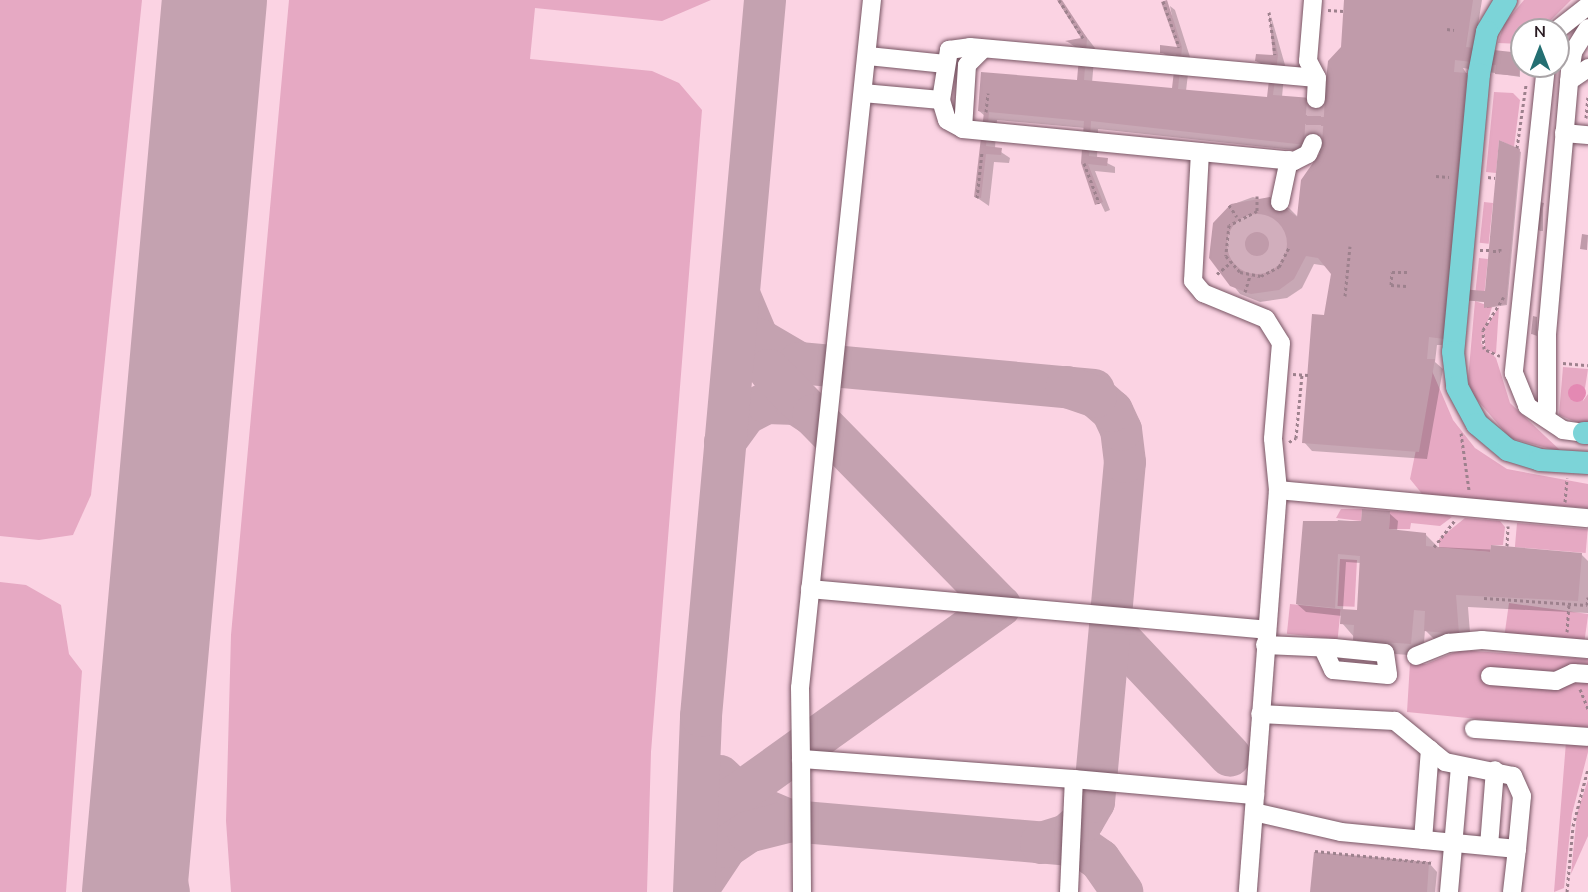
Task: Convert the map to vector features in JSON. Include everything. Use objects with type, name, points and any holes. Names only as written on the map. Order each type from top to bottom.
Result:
[{"type":"main road","points":[[1506,0],[1487,32],[1479,74],[1454,352],[1457,387],[1488,437],[1525,456],[1578,465]]},
{"type":"lane","points":[[802,892],[799,708],[872,0]]},
{"type":"lane","points":[[1316,99],[1317,78],[1308,61],[1320,5]]},
{"type":"lane","points":[[1570,20],[1588,6]]},
{"type":"lane","points":[[1570,70],[1573,52],[1588,28]]},
{"type":"lane","points":[[1570,74],[1588,39]]},
{"type":"lane","points":[[1313,143],[1308,154],[1289,160],[963,129],[947,120],[941,100],[949,50],[982,50],[1317,78]]},
{"type":"lane","points":[[963,129],[967,65],[982,50]]},
{"type":"lane","points":[[1570,75],[1588,52]]},
{"type":"lane","points":[[868,56],[946,64]]},
{"type":"lane","points":[[1570,76],[1588,68]]},
{"type":"lane","points":[[1545,78],[1514,373],[1527,406],[1578,432]]},
{"type":"lane","points":[[1569,78],[1545,361],[1556,374],[1547,411],[1578,432]]},
{"type":"lane","points":[[863,93],[941,100]]},
{"type":"lane","points":[[1564,133],[1587,127]]},
{"type":"lane","points":[[1200,152],[1193,281],[1203,293],[1266,319],[1281,343],[1273,439],[1278,490],[1265,638],[1248,892]]},
{"type":"lane","points":[[1280,202],[1289,160]]},
{"type":"lane","points":[[1278,490],[1588,518]]},
{"type":"lane","points":[[810,589],[1265,638],[1323,649]]},
{"type":"lane","points":[[1416,656],[1448,643],[1482,640],[1588,649]]},
{"type":"lane","points":[[1490,676],[1556,681],[1573,673],[1588,674]]},
{"type":"lane","points":[[1260,714],[1395,721],[1430,749],[1460,767],[1495,770],[1519,784],[1517,849],[1512,892]]},
{"type":"lane","points":[[1474,729],[1588,737]]},
{"type":"lane","points":[[1423,840],[1430,749]]},
{"type":"lane","points":[[801,759],[1074,779],[1254,804],[1341,832],[1517,849]]},
{"type":"lane","points":[[1449,892],[1460,767]]},
{"type":"lane","points":[[1489,846],[1495,770]]},
{"type":"lane","points":[[1069,892],[1074,779]]},
{"type":"path","points":[[1059,0],[1083,38]]},
{"type":"path","points":[[1163,1],[1179,47]]},
{"type":"path","points":[[1320,5],[1343,11]]},
{"type":"path","points":[[1269,12],[1275,56]]},
{"type":"path","points":[[1447,29],[1454,30]]},
{"type":"path","points":[[1517,148],[1527,79]]},
{"type":"path","points":[[986,112],[988,93]]},
{"type":"path","points":[[1587,127],[1588,97]]},
{"type":"path","points":[[977,198],[982,152]]},
{"type":"path","points":[[1084,163],[1099,203]]},
{"type":"path","points":[[1436,176],[1449,177]]},
{"type":"path","points":[[1486,177],[1495,178]]},
{"type":"path","points":[[1257,196],[1257,211],[1237,217],[1225,235],[1230,263],[1250,276],[1271,273],[1288,248]]},
{"type":"path","points":[[1229,205],[1237,217]]},
{"type":"path","points":[[1345,296],[1350,246]]},
{"type":"path","points":[[1479,250],[1491,250],[1500,246]]},
{"type":"path","points":[[1217,274],[1230,263]]},
{"type":"path","points":[[1406,286],[1391,285],[1392,272],[1407,272]]},
{"type":"path","points":[[1245,292],[1250,276]]},
{"type":"path","points":[[1499,356],[1484,349],[1483,330],[1504,297]]},
{"type":"path","points":[[1461,435],[1466,488],[1487,508]]},
{"type":"path","points":[[1564,515],[1578,465]]},
{"type":"path","points":[[1507,546],[1509,520]]},
{"type":"path","points":[[1484,598],[1587,605],[1588,597]]},
{"type":"path","points":[[1566,648],[1569,604]]},
{"type":"path","points":[[1567,892],[1573,826],[1588,769]]},
{"type":"path","points":[[1315,851],[1433,860],[1433,871]]},
{"type":"shaded area","points":[[0,0],[142,0],[91,495],[73,535],[39,540],[0,536]]},
{"type":"shaded area","points":[[289,0],[711,0],[662,21],[535,8],[530,59],[652,71],[679,83],[702,110],[651,752],[647,892],[231,892],[226,821],[231,635]]},
{"type":"shaded area","points":[[1524,0],[1571,0],[1553,18],[1510,18],[1510,44],[1498,43],[1504,24]]},
{"type":"shaded area","points":[[1494,92],[1513,93],[1520,100],[1514,147],[1499,140],[1496,173],[1486,172]]},
{"type":"shaded area","points":[[1484,202],[1493,203],[1489,244],[1480,243]]},
{"type":"shaded area","points":[[1479,258],[1488,259],[1485,292],[1476,291]]},
{"type":"shaded area","points":[[1475,301],[1492,307],[1481,343],[1496,358],[1510,403],[1562,452],[1510,438],[1472,394],[1468,380]]},
{"type":"shaded area","points":[[1499,307],[1496,353],[1494,354],[1485,348],[1484,330]]},
{"type":"shaded area","points":[[1563,367],[1588,369],[1583,401],[1588,394],[1588,427],[1559,415]]},
{"type":"shaded area","points":[[1432,371],[1453,420],[1475,448],[1507,469],[1588,484],[1588,508],[1423,495],[1410,479]]},
{"type":"shaded area","points":[[1573,384],[1581,384],[1586,389],[1584,400],[1573,402],[1568,397],[1568,389]]},
{"type":"shaded area","points":[[1341,509],[1362,509],[1361,521],[1336,518]]},
{"type":"shaded area","points":[[1390,511],[1452,517],[1440,526],[1411,523],[1410,529],[1389,529]]},
{"type":"shaded area","points":[[1465,518],[1500,521],[1505,527],[1503,545],[1491,545],[1490,552],[1439,548],[1439,539]]},
{"type":"shaded area","points":[[1517,523],[1588,529],[1586,553],[1515,547]]},
{"type":"shaded area","points":[[1340,559],[1357,560],[1355,607],[1338,606]]},
{"type":"shaded area","points":[[0,582],[26,585],[61,605],[69,654],[82,671],[66,892],[0,892]]},
{"type":"shaded area","points":[[1509,603],[1588,614],[1584,645],[1505,634]]},
{"type":"shaded area","points":[[1290,604],[1341,609],[1338,639],[1287,634]]},
{"type":"shaded area","points":[[1460,650],[1588,659],[1588,730],[1407,712],[1410,663],[1426,664]]},
{"type":"shaded area","points":[[1566,742],[1588,744],[1588,752],[1572,814],[1564,888],[1554,892]]},
{"type":"shaded area","points":[[1588,780],[1588,836],[1571,874],[1577,813]]},
{"type":"building","points":[[1057,0],[1062,0],[1087,38],[1084,80],[1172,88],[1176,54],[1160,53],[1160,45],[1177,47],[1161,2],[1167,0],[1182,47],[1178,89],[1267,97],[1271,63],[1255,61],[1256,54],[1273,55],[1269,12],[1278,55],[1273,95],[1324,99],[1328,61],[1341,47],[1344,0],[1473,0],[1466,47],[1510,52],[1510,75],[1495,74],[1496,65],[1455,60],[1454,72],[1467,73],[1448,288],[1485,291],[1499,140],[1520,149],[1506,304],[1484,308],[1484,302],[1447,298],[1444,339],[1429,337],[1427,359],[1435,359],[1419,452],[1302,443],[1312,314],[1324,315],[1331,274],[1318,258],[1306,256],[1294,279],[1279,290],[1251,294],[1230,286],[1209,258],[1213,223],[1231,204],[1270,197],[1297,217],[1301,180],[1324,147],[1091,121],[1089,156],[1108,158],[1107,166],[1088,164],[1103,202],[1095,205],[1081,163],[1084,121],[989,112],[986,146],[1002,148],[1001,155],[986,154],[981,198],[974,197],[984,112],[978,111],[981,72],[1077,80],[1080,46],[1065,41],[1081,38]]},
{"type":"building","points":[[1539,202],[1544,203],[1539,230],[1534,229]]},
{"type":"building","points":[[1582,234],[1588,235],[1587,250],[1580,249]]},
{"type":"building","points":[[1533,316],[1537,317],[1536,335],[1531,334]]},
{"type":"building","points":[[1362,509],[1390,511],[1389,529],[1426,533],[1426,546],[1490,552],[1491,545],[1582,553],[1578,601],[1456,595],[1459,634],[1424,631],[1425,611],[1414,610],[1411,644],[1353,640],[1354,625],[1340,624],[1341,609],[1357,610],[1360,556],[1338,554],[1335,608],[1296,604],[1303,521],[1361,521]]},
{"type":"building","points":[[1314,852],[1429,862],[1427,892],[1310,892]]},
{"type":"taxiway","points":[[207,86],[223,0]]},
{"type":"taxiway","points":[[694,892],[701,716],[765,0]]},
{"type":"taxiway","points":[[739,294],[758,339],[799,363],[1094,390]]},
{"type":"taxiway","points":[[725,442],[745,414],[767,403],[796,404],[813,415],[769,370]]},
{"type":"taxiway","points":[[1041,843],[1067,835],[1083,821],[1094,802],[1125,462],[1121,430],[1112,411],[1096,397],[1067,387]]},
{"type":"taxiway","points":[[698,851],[728,801],[1000,606],[813,415]]},
{"type":"taxiway","points":[[1109,615],[1118,637],[1230,756]]},
{"type":"taxiway","points":[[145,763],[169,892]]},
{"type":"taxiway","points":[[720,776],[748,803],[791,821],[1080,846],[1100,860],[1122,892]]},
{"type":"taxiway","points":[[700,886],[726,847],[748,832],[791,821]]},
{"type":"runway","points":[[134,892],[214,0]]},
{"type":"tunnel","points":[[1313,143],[1316,99]]},
{"type":"tunnel","points":[[1257,223],[1272,229],[1278,244],[1272,259],[1257,265],[1242,259],[1236,244],[1242,229],[1257,223]]}]
